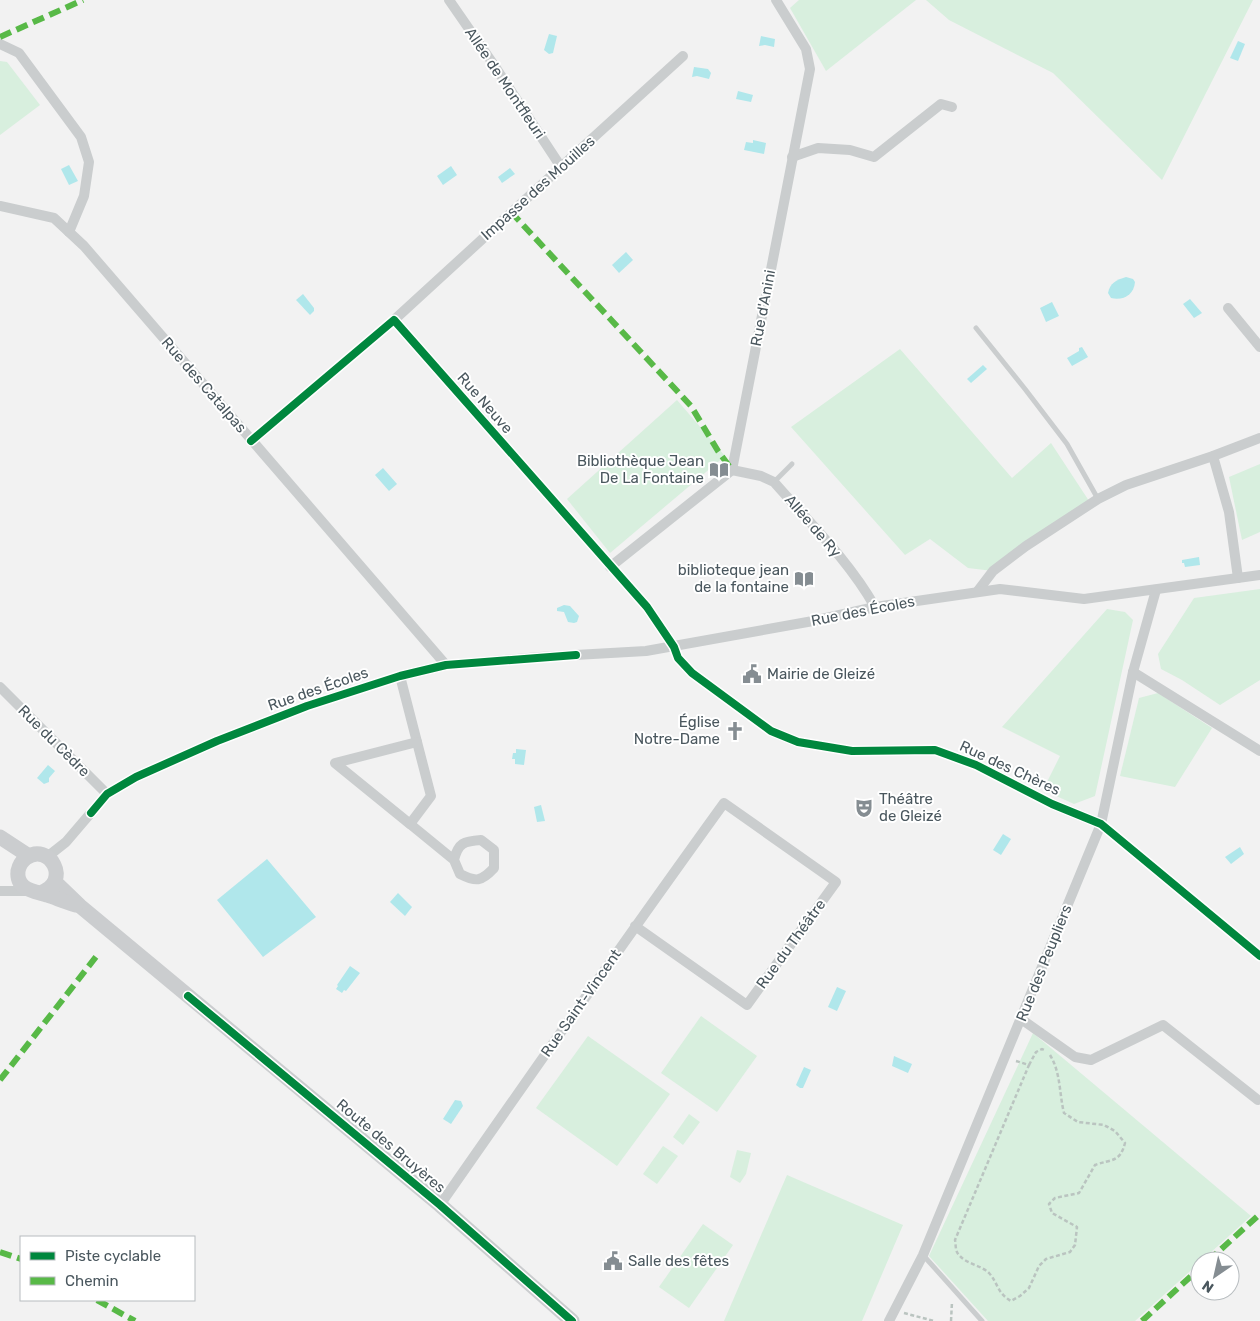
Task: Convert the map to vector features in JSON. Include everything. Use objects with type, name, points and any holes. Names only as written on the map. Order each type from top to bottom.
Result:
[{"type":"main road","points":[[3,840],[23,865],[24,888],[80,906]]},
{"type":"main road","points":[[23,865],[41,855],[52,869],[51,887],[35,892]]},
{"type":"main road","name":"Route des Bruyères","points":[[52,869],[80,906],[440,1205],[572,1321]]},
{"type":"street","name":"Allée de Montfleuri","points":[[449,0],[561,166]]},
{"type":"street","name":"Rue d'Anini","points":[[732,470],[810,69],[806,48],[776,0]]},
{"type":"street","points":[[0,44],[19,53],[81,137],[89,162],[84,196],[69,232]]},
{"type":"street","name":"Impasse des Mouilles","points":[[394,320],[683,56]]},
{"type":"street","points":[[792,157],[818,148],[850,150],[874,157],[941,104],[952,107]]},
{"type":"street","name":"Rue des Catalpas","points":[[0,206],[54,218],[84,246],[446,665]]},
{"type":"street","points":[[1228,308],[1260,347]]},
{"type":"street","points":[[251,441],[394,320]]},
{"type":"street","name":"Rue Neuve","points":[[394,320],[646,607],[674,647]]},
{"type":"street","points":[[977,592],[993,571],[1026,546],[1098,499],[1126,485],[1260,438]]},
{"type":"street","points":[[1213,456],[1230,512],[1238,578]]},
{"type":"street","points":[[610,567],[732,470]]},
{"type":"street","name":"Allée de Ry","points":[[732,470],[761,476],[774,482],[846,558],[876,607]]},
{"type":"street","name":"Rue des Écoles","points":[[52,869],[66,842],[107,794],[136,777],[217,741],[308,706],[400,676],[446,665],[646,651],[674,647],[876,607],[1000,589],[1084,599],[1260,575]]},
{"type":"street","name":"Rue des Peupliers","points":[[889,1321],[923,1254],[1101,824],[1133,672],[1156,590]]},
{"type":"street","name":"Rue des Chères","points":[[674,647],[678,658],[692,673],[771,732],[798,742],[852,751],[935,750],[976,765],[1052,804],[1101,824],[1260,956]]},
{"type":"street","points":[[1133,672],[1260,751]]},
{"type":"street","points":[[400,676],[431,796],[410,824]]},
{"type":"street","name":"Rue du Cèdre","points":[[0,687],[107,794]]},
{"type":"street","points":[[417,742],[335,763],[454,860],[460,874],[473,880],[486,878],[494,868],[494,850],[480,840],[466,841],[456,850],[454,860]]},
{"type":"street","name":"Rue du Théâtre","points":[[635,926],[747,1005],[836,882],[724,802]]},
{"type":"street","name":"Rue Saint-Vincent","points":[[440,1205],[724,802]]},
{"type":"street","points":[[0,891],[23,865]]},
{"type":"street","points":[[0,891],[35,892]]},
{"type":"street","points":[[1021,1019],[1076,1058],[1091,1060],[1163,1025],[1258,1100]]},
{"type":"lane","points":[[976,328],[1066,444],[1098,499]]},
{"type":"lane","points":[[774,482],[792,464]]},
{"type":"lane","points":[[923,1254],[982,1321]]},
{"type":"path","points":[[1042,1049],[1051,1055],[1060,1079],[1060,1096],[1064,1112],[1078,1122],[1104,1124],[1115,1131],[1125,1143],[1122,1153],[1116,1160],[1095,1165],[1079,1193],[1055,1198],[1049,1204],[1052,1213],[1077,1227],[1075,1245],[1070,1252],[1046,1260],[1039,1266],[1029,1288],[1020,1296],[1010,1301],[1002,1296],[990,1274],[961,1258],[956,1252],[955,1240],[1029,1065],[1036,1052],[1042,1049]]},
{"type":"path","points":[[1005,1057],[1029,1065]]},
{"type":"path","points":[[950,1321],[953,1288]]},
{"type":"path","points":[[894,1310],[934,1321]]},
{"type":"green space","points":[[799,0],[916,0],[826,71],[790,8]]},
{"type":"green space","points":[[926,0],[1253,0],[1162,180],[1053,73],[949,20]]},
{"type":"green space","points":[[0,61],[7,62],[40,105],[0,135]]},
{"type":"green space","points":[[900,349],[1012,478],[1051,443],[1091,504],[993,571],[968,568],[930,539],[905,555],[791,427]]},
{"type":"green space","points":[[677,400],[725,456],[610,553],[567,499]]},
{"type":"green space","points":[[1260,464],[1260,532],[1242,540],[1229,477]]},
{"type":"green space","points":[[1260,589],[1260,680],[1220,705],[1182,680],[1161,669],[1158,654],[1194,598]]},
{"type":"green space","points":[[1107,609],[1125,612],[1133,620],[1095,796],[1074,804],[1043,790],[1060,756],[1002,727]]},
{"type":"green space","points":[[1158,693],[1212,728],[1175,787],[1120,776],[1139,698]]},
{"type":"green space","points":[[701,1016],[757,1056],[717,1112],[661,1073]]},
{"type":"green space","points":[[1033,1033],[1251,1216],[1212,1251],[1190,1251],[1190,1271],[1135,1321],[988,1321],[929,1256]]},
{"type":"green space","points":[[588,1036],[670,1094],[617,1166],[536,1108]]},
{"type":"green space","points":[[689,1114],[700,1122],[683,1145],[673,1137]]},
{"type":"green space","points":[[663,1146],[678,1156],[657,1184],[643,1174]]},
{"type":"green space","points":[[737,1150],[751,1153],[746,1174],[740,1183],[730,1177]]},
{"type":"green space","points":[[787,1175],[903,1225],[862,1321],[724,1321]]},
{"type":"green space","points":[[703,1224],[733,1245],[689,1308],[659,1287]]},
{"type":"water","points":[[549,34],[557,36],[553,53],[549,54],[544,50]]},
{"type":"water","points":[[761,36],[775,39],[774,47],[759,46]]},
{"type":"water","points":[[1238,41],[1245,44],[1238,61],[1230,58]]},
{"type":"water","points":[[694,67],[708,69],[711,73],[709,79],[697,76],[692,77]]},
{"type":"water","points":[[738,91],[753,95],[751,102],[736,99]]},
{"type":"water","points":[[753,140],[766,143],[764,154],[744,150],[746,142],[753,143]]},
{"type":"water","points":[[69,165],[78,181],[69,185],[61,169]]},
{"type":"water","points":[[451,166],[457,175],[443,185],[437,176]]},
{"type":"water","points":[[510,168],[515,174],[502,183],[498,177]]},
{"type":"water","points":[[626,252],[633,260],[619,273],[612,265]]},
{"type":"water","points":[[1126,277],[1133,279],[1135,282],[1133,290],[1124,298],[1111,298],[1108,293],[1112,284]]},
{"type":"water","points":[[303,294],[314,308],[310,315],[296,300]]},
{"type":"water","points":[[1190,299],[1202,313],[1194,318],[1183,304]]},
{"type":"water","points":[[1052,302],[1059,316],[1046,322],[1040,308]]},
{"type":"water","points":[[1082,347],[1088,357],[1072,366],[1067,358]]},
{"type":"water","points":[[983,365],[987,369],[971,383],[967,379]]},
{"type":"water","points":[[383,468],[397,484],[389,491],[375,475]]},
{"type":"water","points":[[1199,557],[1200,565],[1185,567],[1184,563],[1182,563],[1182,560]]},
{"type":"water","points":[[564,605],[570,606],[579,616],[577,622],[568,622],[564,612],[557,611],[557,608]]},
{"type":"water","points":[[516,749],[526,750],[524,765],[515,764],[515,759],[512,759]]},
{"type":"water","points":[[48,765],[55,771],[49,778],[49,782],[44,784],[37,778]]},
{"type":"water","points":[[541,805],[545,821],[537,822],[534,807]]},
{"type":"water","points":[[1003,834],[1011,839],[1001,855],[993,850]]},
{"type":"water","points":[[1240,847],[1244,854],[1231,864],[1225,857]]},
{"type":"water","points":[[267,859],[316,917],[263,957],[217,900]]},
{"type":"water","points":[[398,893],[412,907],[405,916],[390,902]]},
{"type":"water","points":[[350,966],[360,973],[346,991],[344,990],[342,993],[336,989],[337,985]]},
{"type":"water","points":[[837,987],[846,991],[837,1011],[828,1007]]},
{"type":"water","points":[[894,1056],[912,1064],[908,1073],[892,1066]]},
{"type":"water","points":[[804,1067],[811,1070],[803,1088],[800,1088],[796,1085]]},
{"type":"water","points":[[455,1100],[461,1101],[463,1106],[451,1124],[443,1119]]},
{"type":"marked path","points":[[0,37],[83,0]]},
{"type":"marked path","points":[[511,212],[691,406],[718,451],[732,470]]},
{"type":"marked path","points":[[0,1080],[99,953]]},
{"type":"marked path","points":[[1219,1251],[1260,1214]]},
{"type":"marked path","points":[[0,1252],[20,1259]]},
{"type":"marked path","points":[[1142,1321],[1190,1277]]},
{"type":"marked path","points":[[99,1301],[135,1321]]},
{"type":"cycle path","points":[[251,441],[394,320],[647,607],[674,647],[678,658],[692,673],[771,731],[798,742],[852,751],[935,750],[976,765],[1052,804],[1101,824],[1260,956]]},
{"type":"cycle path","points":[[91,813],[107,794],[136,777],[217,741],[307,706],[400,676],[446,665],[576,655]]},
{"type":"cycle path","points":[[188,996],[440,1205],[572,1321]]},
{"type":"place","name":"Bibliothèque Jean De La Fontaine","points":[[719,470]]},
{"type":"place","name":"biblioteque jean de la fontaine","points":[[804,579]]},
{"type":"place","name":"Mairie de Gleizé","points":[[752,674]]},
{"type":"place","name":"Église Notre-Dame","points":[[735,731]]},
{"type":"place","name":"Théâtre de Gleizé","points":[[864,808]]},
{"type":"place","name":"Salle des fêtes","points":[[613,1261]]}]
